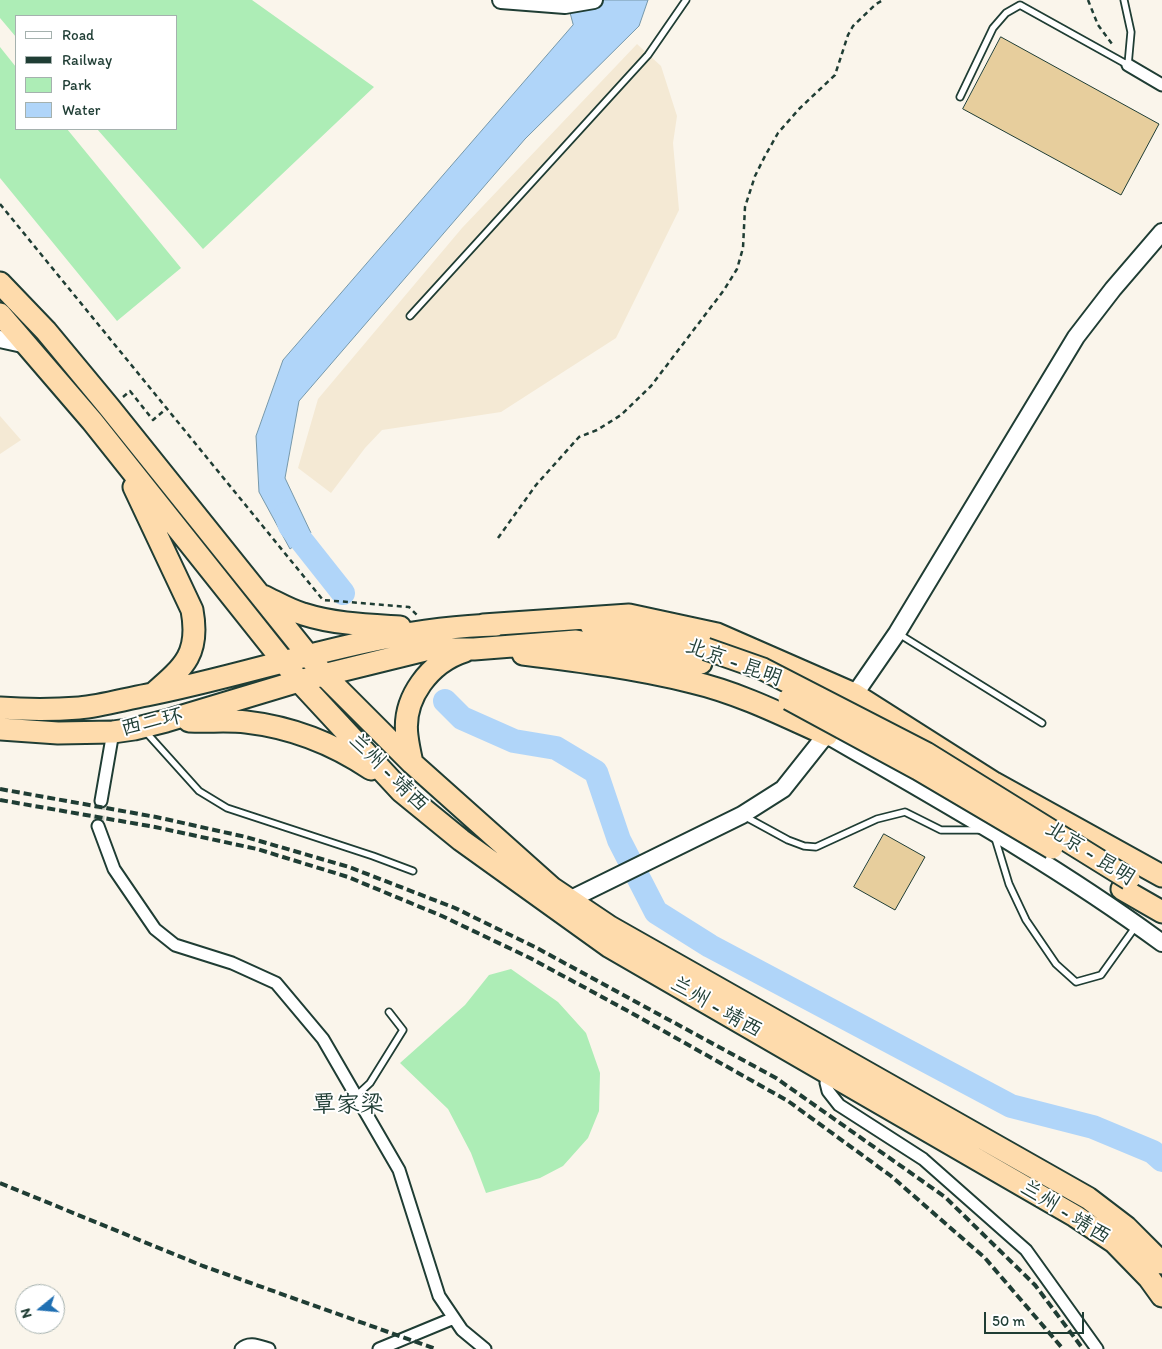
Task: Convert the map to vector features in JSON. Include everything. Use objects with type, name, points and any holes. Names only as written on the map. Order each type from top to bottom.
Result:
[{"type":"highway","name":"兰州 - 靖西","points":[[0,283],[46,331],[109,407],[324,675],[412,763],[552,888],[618,932],[1088,1198],[1126,1227],[1162,1263]]},
{"type":"highway","points":[[0,314],[119,455],[192,610],[195,628],[193,647],[184,666],[153,693]]},
{"type":"highway","name":"兰州 - 靖西","points":[[119,455],[299,680],[401,792],[461,840],[610,947],[1075,1216],[1114,1242],[1149,1278],[1162,1296]]},
{"type":"highway","points":[[257,593],[301,614],[326,620],[359,625],[433,629]]},
{"type":"highway","points":[[483,625],[629,615],[717,634],[854,694],[994,783],[1162,876]]},
{"type":"highway","name":"北京 - 昆明","points":[[284,662],[379,639],[433,629],[483,625],[579,623],[704,656],[761,683],[1126,884],[1162,898]]},
{"type":"highway","name":"北京 - 昆明","points":[[324,675],[429,649],[474,649],[576,641],[704,656]]},
{"type":"highway","points":[[412,763],[406,736],[406,725],[410,704],[419,685],[443,661],[474,649],[602,664],[693,682],[756,702],[827,735]]},
{"type":"highway","name":"西二环","points":[[0,708],[30,710],[81,708],[284,662]]},
{"type":"highway","name":"西二环","points":[[0,729],[58,733],[113,732],[166,721],[299,680],[324,675]]},
{"type":"highway","points":[[166,721],[244,722],[298,733],[342,752],[369,768],[401,792]]},
{"type":"highway","name":"北京 - 昆明","points":[[1126,884],[1162,912]]},
{"type":"street","points":[[501,0],[565,4],[594,0]]},
{"type":"street","points":[[1128,65],[1162,85]]},
{"type":"street","points":[[569,900],[742,814],[783,789],[827,735],[898,633],[1076,337],[1113,289],[1162,232]]},
{"type":"street","points":[[0,339],[27,345]]},
{"type":"street","points":[[101,801],[113,732]]},
{"type":"street","points":[[827,735],[992,830],[1162,943]]},
{"type":"street","points":[[98,826],[114,869],[155,929],[175,945],[232,963],[276,983],[323,1039],[399,1170],[439,1296],[462,1330],[484,1349]]},
{"type":"street","points":[[828,1072],[826,1083],[828,1091],[839,1105],[922,1159],[1026,1250],[1096,1349]]},
{"type":"street","points":[[379,1349],[454,1318]]},
{"type":"street","points":[[241,1349],[244,1346],[255,1344],[268,1349]]},
{"type":"lane","points":[[410,316],[648,54],[686,0]]},
{"type":"lane","points":[[960,97],[993,28],[1006,13],[1020,5],[1128,65],[1131,32],[1124,0]]},
{"type":"lane","points":[[898,633],[1042,723]]},
{"type":"lane","points":[[142,727],[199,791],[227,808],[413,871]]},
{"type":"lane","points":[[742,814],[788,840],[804,846],[816,846],[877,819],[905,812],[941,830],[992,830],[1008,884],[1026,920],[1056,964],[1076,982],[1101,975],[1137,925]]},
{"type":"lane","points":[[356,1096],[370,1083],[403,1030],[389,1012]]},
{"type":"path","points":[[498,538],[536,485],[580,436],[597,430],[621,415],[651,386],[724,290],[737,269],[742,248],[745,207],[755,176],[765,156],[778,133],[799,109],[835,75],[848,34],[853,26],[876,4],[883,0]]},
{"type":"path","points":[[1088,0],[1098,25],[1113,45]]},
{"type":"path","points":[[0,204],[323,600],[409,608],[433,629]]},
{"type":"path","points":[[109,407],[130,392],[153,420],[167,408]]},
{"type":"shaded area","points":[[637,44],[661,66],[677,116],[673,143],[679,210],[616,338],[501,412],[382,430],[365,448],[331,493],[298,468],[318,399],[462,228]]},
{"type":"shaded area","points":[[0,416],[21,440],[0,454]]},
{"type":"green space","points":[[0,0],[252,0],[374,87],[203,249],[98,130],[178,130],[178,15],[15,15],[15,36],[0,18]]},
{"type":"green space","points":[[0,47],[15,66],[15,130],[68,130],[181,268],[117,321],[0,178]]},
{"type":"green space","points":[[511,969],[558,1002],[586,1033],[600,1073],[599,1111],[588,1138],[563,1166],[540,1178],[486,1193],[471,1153],[448,1109],[400,1063],[465,1005],[489,975]]},
{"type":"water","points":[[567,0],[648,0],[639,26],[525,139],[299,401],[285,478],[311,533],[290,549],[259,492],[256,436],[283,360],[573,25]]},
{"type":"building","points":[[1001,37],[1159,124],[1121,195],[963,109]]},
{"type":"building","points":[[884,834],[925,857],[895,910],[854,887]]},
{"type":"waterway","points":[[286,514],[290,526],[343,593]]},
{"type":"waterway","points":[[445,701],[462,718],[514,741],[556,748],[596,772],[619,840],[656,912],[710,946],[1011,1106],[1093,1127],[1153,1152],[1162,1160]]},
{"type":"tunnel","points":[[98,826],[101,801]]},
{"type":"railway","points":[[0,789],[156,817],[246,837],[349,867],[455,908],[535,947],[776,1078],[945,1197],[1035,1285],[1083,1349]]},
{"type":"railway","points":[[0,800],[155,827],[257,849],[348,877],[442,916],[530,958],[788,1101],[891,1176],[985,1258],[1063,1349]]},
{"type":"railway","points":[[0,1183],[203,1266],[436,1349]]},
{"type":"district","name":"覃家梁","points":[[348,1106]]}]
